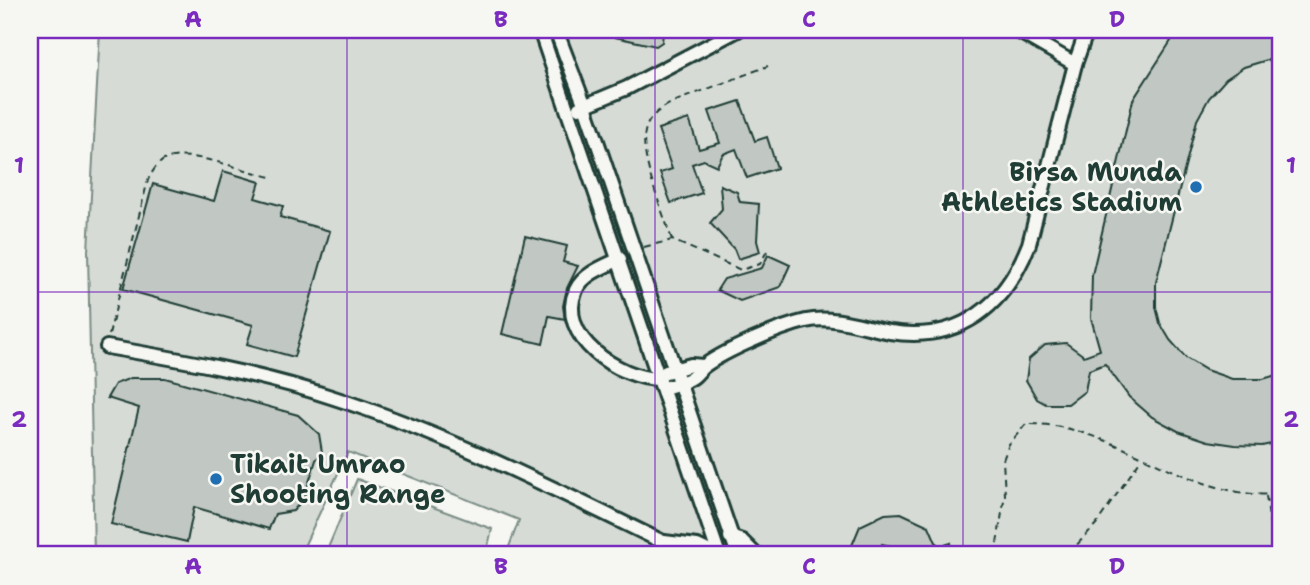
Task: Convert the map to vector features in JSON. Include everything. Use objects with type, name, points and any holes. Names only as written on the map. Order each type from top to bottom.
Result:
[{"type":"street","points":[[540,30],[620,259],[718,555]]},
{"type":"street","points":[[556,30],[585,106],[738,555]]},
{"type":"street","points":[[569,112],[738,30]]},
{"type":"street","points":[[1016,30],[1075,64]]},
{"type":"street","points":[[620,259],[584,278],[576,290],[574,320],[580,336],[602,357],[634,375],[661,381],[678,383],[693,377],[704,366],[759,338],[808,320],[829,320],[918,334],[962,324],[983,312],[1002,296],[1018,272],[1029,244],[1075,64],[1087,30]]},
{"type":"street","points":[[107,347],[277,382],[384,415],[488,457],[663,542],[677,555]]},
{"type":"street","points":[[661,381],[673,370],[704,366]]},
{"type":"street","points":[[730,537],[753,554]]},
{"type":"street","points":[[663,542],[697,546],[718,555]]},
{"type":"path","points":[[672,240],[644,148],[647,124],[660,109],[673,102],[768,66]]},
{"type":"path","points":[[107,347],[148,180],[154,168],[164,159],[183,155],[271,177]]},
{"type":"path","points":[[633,250],[672,240],[741,270],[760,264],[767,251]]},
{"type":"path","points":[[995,555],[1002,531],[1003,460],[1009,444],[1026,424],[1067,427],[1222,489],[1266,495],[1280,494]]},
{"type":"path","points":[[1073,555],[1073,549],[1097,523],[1142,458]]},
{"type":"path","points":[[1266,495],[1274,555]]},
{"type":"shaded area","points":[[100,30],[1030,30],[1074,55],[1082,30],[1280,30],[1280,555],[506,555],[519,520],[348,452],[300,555],[94,555],[88,251]]},
{"type":"shaded area","points":[[357,479],[492,529],[486,555],[325,555]]},
{"type":"building","points":[[611,30],[663,33],[662,42],[656,46],[615,37]]},
{"type":"building","points":[[1160,30],[1280,30],[1280,61],[1267,60],[1244,67],[1226,79],[1209,98],[1197,120],[1156,282],[1156,307],[1160,323],[1170,340],[1186,358],[1206,370],[1232,379],[1263,379],[1280,374],[1280,442],[1262,446],[1235,445],[1208,441],[1178,431],[1152,417],[1129,397],[1105,364],[1089,370],[1085,391],[1068,404],[1046,404],[1037,399],[1026,380],[1029,359],[1045,345],[1066,343],[1084,356],[1100,350],[1091,318],[1092,275],[1133,100],[1171,41]]},
{"type":"building","points":[[740,101],[755,141],[767,137],[777,168],[747,178],[736,149],[723,154],[717,166],[704,160],[692,164],[702,193],[671,203],[660,173],[672,169],[658,129],[689,119],[699,149],[720,143],[709,111]]},
{"type":"building","points":[[223,171],[260,182],[255,198],[283,206],[280,217],[330,231],[294,357],[247,344],[253,325],[123,289],[153,184],[214,201]]},
{"type":"building","points":[[720,185],[737,192],[740,202],[759,204],[757,241],[760,252],[738,259],[734,249],[710,223],[722,209]]},
{"type":"building","points":[[525,236],[567,246],[563,262],[578,266],[567,288],[563,306],[565,319],[549,316],[543,344],[502,334]]},
{"type":"building","points":[[768,255],[790,265],[780,287],[740,301],[717,290],[724,279],[762,268]]},
{"type":"building","name":"Tikait Umrao Shooting Range","points":[[131,378],[165,378],[298,415],[319,434],[322,452],[316,460],[304,498],[293,511],[275,514],[269,529],[194,507],[187,542],[111,524],[139,408],[107,398],[115,384]]},
{"type":"building","points":[[901,513],[929,526],[938,547],[951,543],[949,555],[911,555],[912,551],[882,544],[880,555],[848,555],[860,526],[885,514]]},
{"type":"place","name":"Birsa Munda Athletics Stadium","points":[[1196,187]]},
{"type":"place","name":"Tikait Umrao Shooting Range","points":[[216,479]]}]
